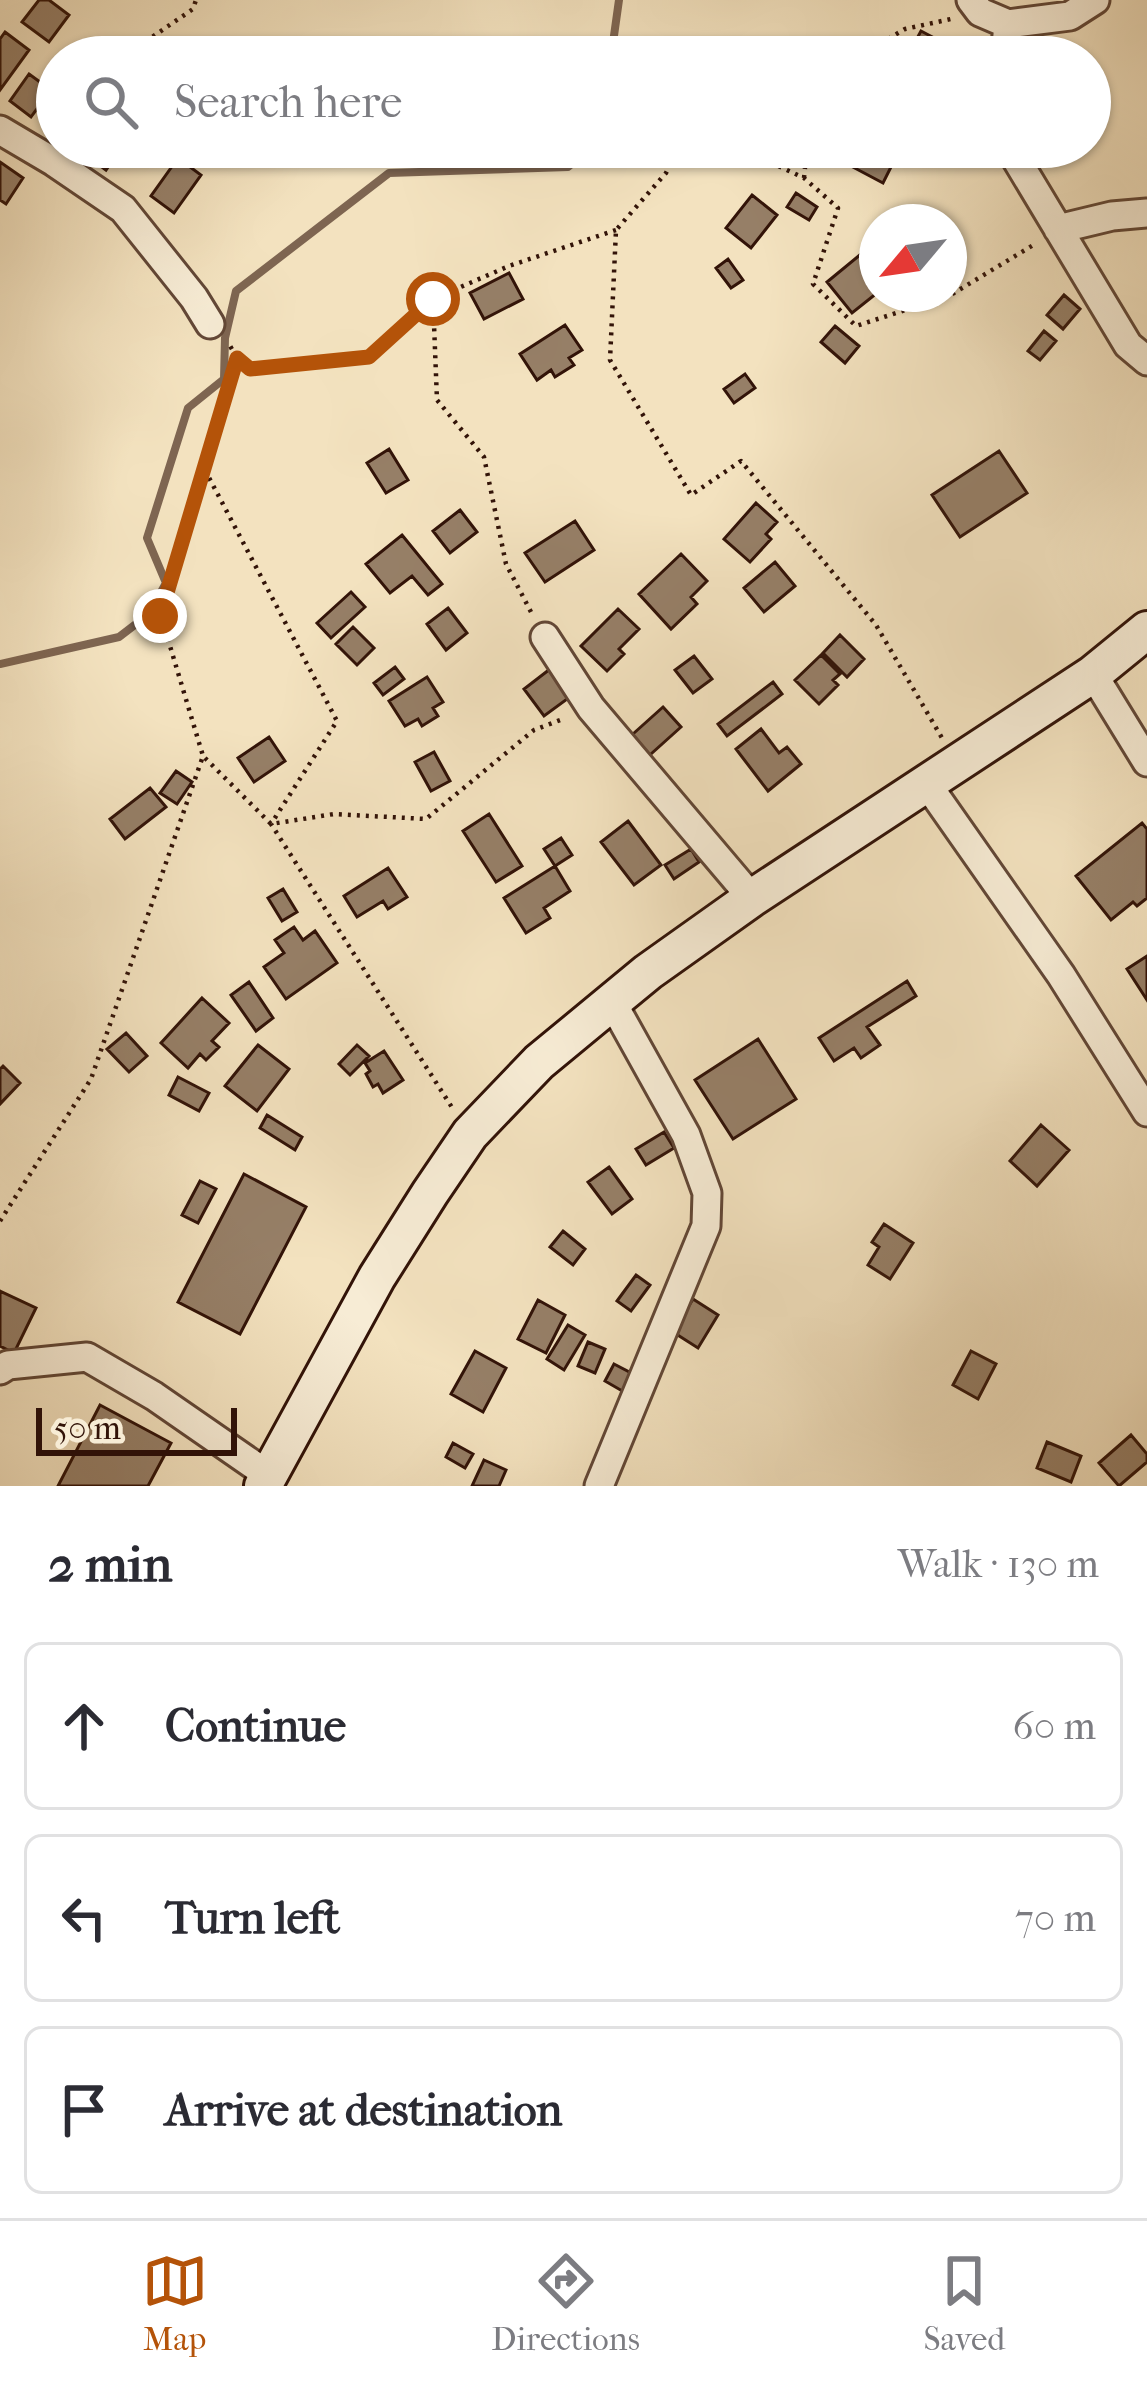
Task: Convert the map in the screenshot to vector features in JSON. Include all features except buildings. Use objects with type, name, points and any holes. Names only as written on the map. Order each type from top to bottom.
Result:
[{"type":"main road","points":[[265,1481],[377,1277],[470,1134],[539,1062],[648,972],[752,898],[1093,674],[1147,630]]},
{"type":"street","points":[[975,6],[1008,24],[1070,16],[1095,0]]},
{"type":"street","points":[[1007,36],[1008,24]]},
{"type":"street","points":[[0,130],[36,151]]},
{"type":"street","points":[[63,168],[123,209],[210,324]]},
{"type":"street","points":[[1022,168],[1128,345],[1147,361]]},
{"type":"street","points":[[1058,229],[1147,213]]},
{"type":"street","points":[[545,638],[591,708],[752,898]]},
{"type":"street","points":[[1093,674],[1147,763]]},
{"type":"street","points":[[942,774],[1147,1112]]},
{"type":"street","points":[[599,1486],[706,1226],[707,1193],[686,1135],[612,1002]]},
{"type":"street","points":[[0,1370],[8,1365],[87,1357],[154,1396],[265,1481]]},
{"type":"path","points":[[154,36],[193,9],[196,0]]},
{"type":"path","points":[[892,36],[975,6]]},
{"type":"path","points":[[210,324],[250,369],[369,357],[433,299],[509,266],[616,230],[668,168]]},
{"type":"path","points":[[783,168],[804,178],[838,208],[813,284],[856,326],[949,296],[1058,229]]},
{"type":"path","points":[[804,178],[805,168]]},
{"type":"path","points":[[616,230],[610,359],[692,495],[741,461],[876,625],[942,774]]},
{"type":"path","points":[[433,299],[437,400],[484,457],[506,564],[545,638]]},
{"type":"path","points":[[237,358],[160,616],[203,756],[271,824],[470,1134]]},
{"type":"path","points":[[206,470],[337,721],[271,824]]},
{"type":"path","points":[[271,824],[334,814],[426,819],[534,730],[591,708]]},
{"type":"path","points":[[0,1221],[92,1079],[203,756]]},
{"type":"waterway","points":[[614,36],[619,0]]},
{"type":"waterway","points":[[0,664],[119,637],[149,614],[166,583],[147,538],[188,408],[224,379],[225,338],[236,291],[389,173],[538,168]]},
{"type":"route","points":[[160,616],[237,358],[250,369],[369,357],[433,299]]}]
